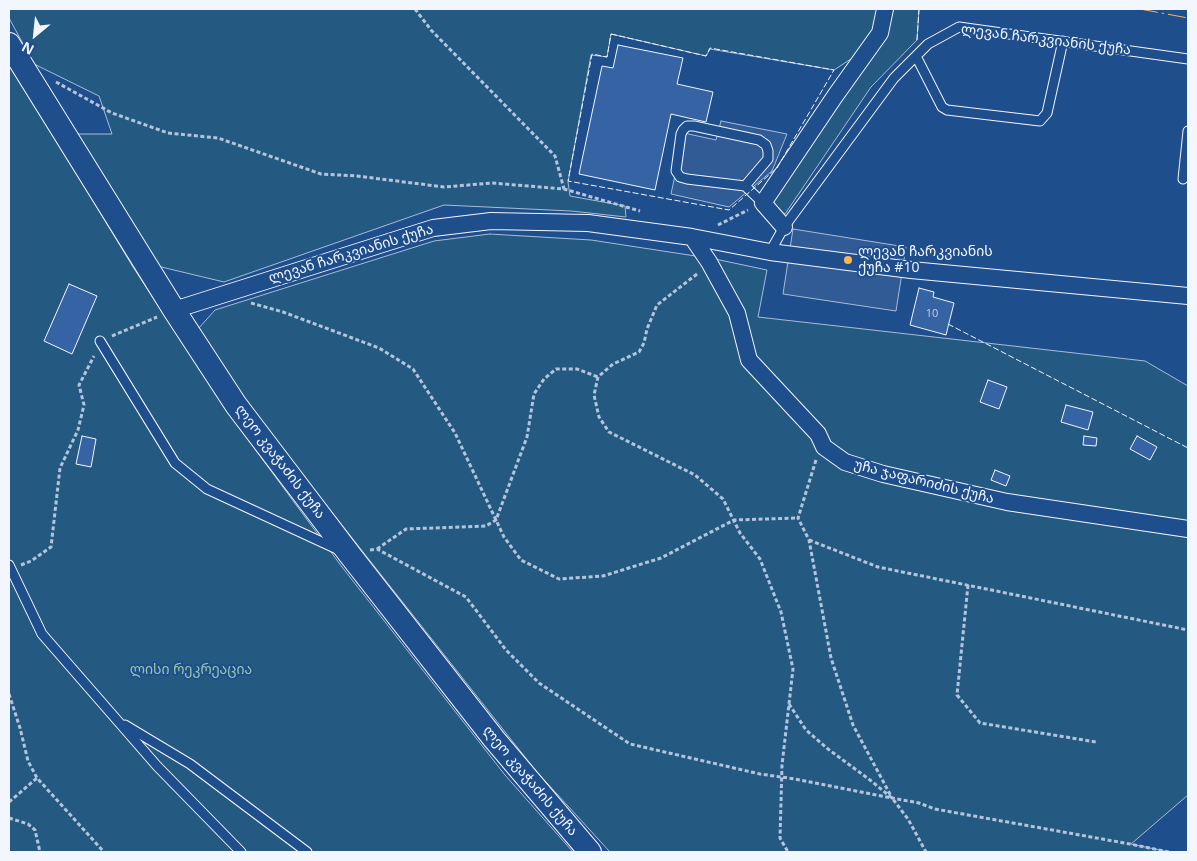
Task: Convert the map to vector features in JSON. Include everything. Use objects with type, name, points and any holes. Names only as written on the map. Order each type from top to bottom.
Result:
[{"type":"main road","name":"ლეო კვაჭაძის ქუჩა","points":[[9,44],[174,310],[236,405],[494,739],[590,852]]},
{"type":"street","points":[[784,227],[763,203],[880,33],[885,9]]},
{"type":"street","name":"ლევან ჩარკვიანის ქუჩა","points":[[174,310],[433,228],[491,221],[588,223],[692,237],[770,252],[911,270],[1188,296]]},
{"type":"street","name":"უჩა ჯაფარიძის ქუჩა","points":[[692,237],[709,262],[737,313],[749,360],[818,434],[824,447],[845,462],[883,474],[1007,502],[1188,529]]},
{"type":"lane","name":"ლევან ჩარკვიანის ქუჩა","points":[[770,252],[784,227],[894,78],[928,44],[959,27],[1188,58]]},
{"type":"lane","points":[[916,56],[942,107],[947,110],[1040,121],[1047,113],[1063,41]]},
{"type":"lane","points":[[745,186],[768,159],[766,145],[759,140],[694,126],[687,126],[683,130],[676,171],[680,176],[687,179],[745,186],[763,203]]},
{"type":"lane","points":[[1183,179],[1188,131]]},
{"type":"lane","points":[[100,341],[175,463],[206,489],[350,555]]},
{"type":"lane","points":[[9,565],[42,634],[158,766],[241,852]]},
{"type":"lane","points":[[119,722],[190,764],[307,852]]},
{"type":"path","points":[[415,9],[431,30],[555,156],[564,189]]},
{"type":"path","points":[[53,80],[112,113],[168,134],[218,138],[321,174],[356,176],[444,187],[492,183],[564,189],[646,213]]},
{"type":"path","points":[[692,237],[763,203]]},
{"type":"path","points":[[709,262],[694,277],[657,305],[639,352],[613,364],[598,377],[594,395],[599,417],[609,432],[695,475],[723,499],[740,532],[760,559],[781,612],[793,669],[782,765],[780,838],[788,852]]},
{"type":"path","points":[[220,295],[292,315],[379,348],[413,369],[455,433],[504,537],[522,560],[559,579],[603,576],[661,558],[734,520],[798,518]]},
{"type":"path","points":[[31,561],[51,547],[60,468],[78,430],[84,405],[79,385],[100,341],[174,310]]},
{"type":"path","points":[[350,555],[378,549],[406,529],[486,526],[496,520],[527,437],[534,394],[539,386],[544,379],[556,370],[577,368],[598,377]]},
{"type":"path","points":[[824,447],[815,462],[798,518],[809,540],[831,658],[853,725],[892,798],[908,819],[926,852]]},
{"type":"path","points":[[809,540],[878,567],[1188,630]]},
{"type":"path","points":[[378,549],[428,578],[466,597],[506,650],[539,683],[630,744],[760,774],[1169,852]]},
{"type":"path","points":[[968,585],[958,695],[980,723],[1096,742]]},
{"type":"path","points":[[9,694],[28,761],[37,778],[104,852]]},
{"type":"path","points":[[788,704],[806,730],[892,798]]},
{"type":"path","points":[[9,802],[37,778]]},
{"type":"path","points":[[9,818],[28,824],[34,830],[40,852]]},
{"type":"green space","points":[[9,9],[919,9],[917,40],[871,87],[785,214],[763,203],[886,36],[834,70],[710,49],[706,56],[611,34],[607,57],[591,55],[568,182],[570,196],[625,206],[626,217],[571,211],[444,205],[224,282],[153,265],[75,134],[112,134],[99,96],[34,64],[9,18]]},
{"type":"green space","name":"ლისი რეკრეაცია","points":[[9,62],[133,267],[226,410],[342,567],[505,775],[573,852],[9,852]]},
{"type":"green space","points":[[490,234],[591,240],[715,259],[767,270],[758,317],[1145,361],[1188,386],[1188,795],[1131,844],[1169,852],[610,852],[536,771],[367,557],[244,400],[198,329],[215,310],[434,241]]},
{"type":"shaded area","points":[[721,121],[787,134],[772,171],[729,207],[671,194],[684,133],[716,140]]},
{"type":"shaded area","points":[[793,229],[906,247],[896,311],[783,294]]},
{"type":"building","points":[[618,45],[683,58],[677,84],[713,92],[706,122],[671,114],[655,190],[579,174],[602,66],[613,68]]},
{"type":"building","points":[[69,284],[97,296],[72,354],[44,341]]},
{"type":"building","points":[[919,288],[934,292],[933,297],[954,303],[946,335],[910,325]]},
{"type":"building","points":[[988,380],[1007,387],[999,409],[980,402]]},
{"type":"building","points":[[1066,405],[1093,412],[1088,430],[1061,422]]},
{"type":"building","points":[[82,436],[96,439],[91,467],[76,464]]},
{"type":"building","points":[[1084,436],[1097,438],[1096,446],[1083,445]]},
{"type":"building","points":[[1137,436],[1157,447],[1150,460],[1130,449]]},
{"type":"building","points":[[995,470],[1010,476],[1006,486],[991,480]]},
{"type":"fence","points":[[917,40],[919,9]]},
{"type":"fence","points":[[611,34],[706,56],[710,48],[834,70],[777,168],[729,210],[568,181],[592,54],[607,57],[611,34]]},
{"type":"fence","points":[[948,324],[1188,448]]},
{"type":"power","points":[[1140,9],[1188,18]]},
{"type":"place","name":"ლევან ჩარკვიანის ქუჩა #10","points":[[848,260]]}]
